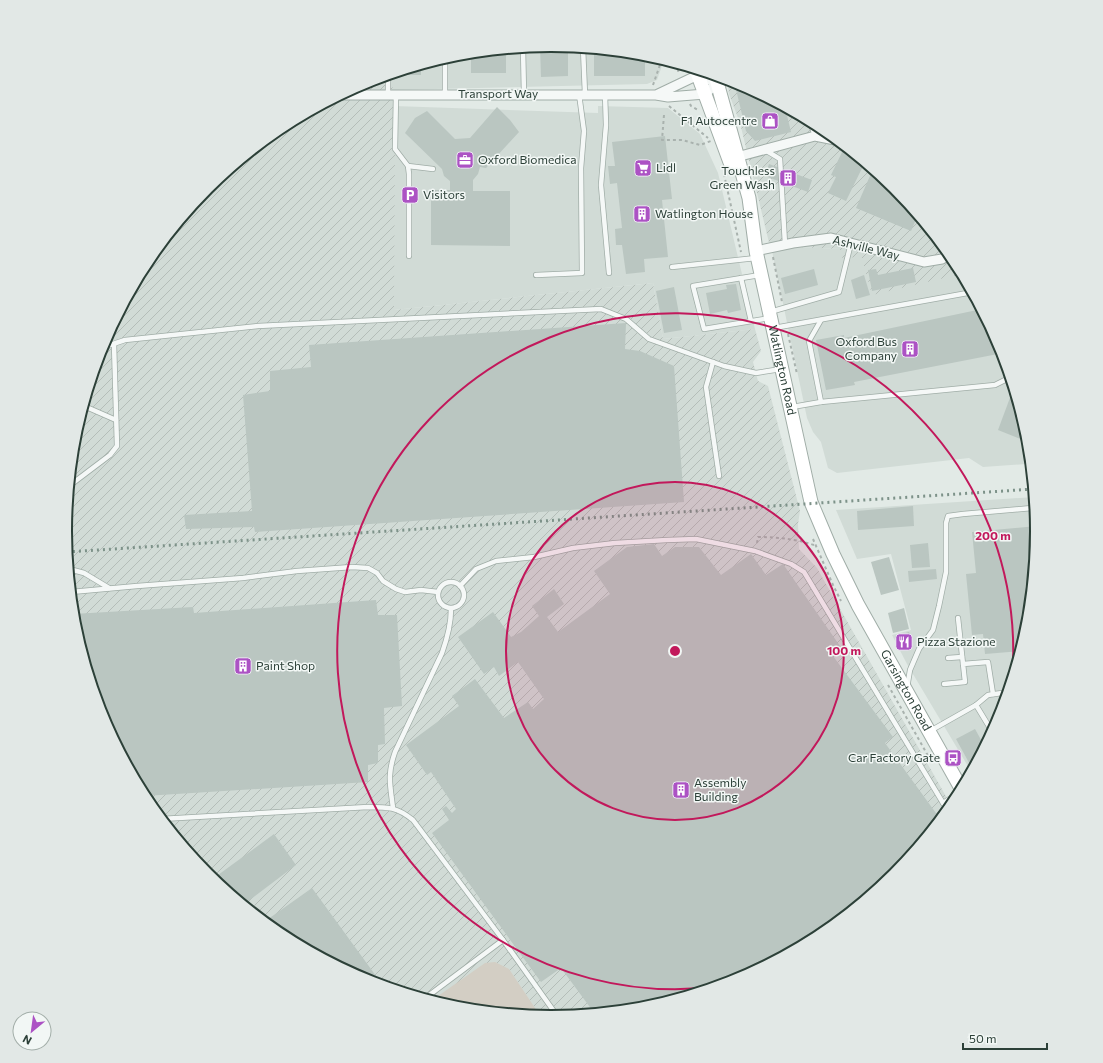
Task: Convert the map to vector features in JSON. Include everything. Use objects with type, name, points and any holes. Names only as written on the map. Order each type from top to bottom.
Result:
[{"type":"main road","name":"Watlington Road","points":[[698,75],[733,158]]},
{"type":"main road","name":"Watlington Road","points":[[716,81],[733,158],[772,319],[811,502]]},
{"type":"main road","name":"Garsington Road","points":[[811,502],[833,554],[858,605],[958,785]]},
{"type":"street","name":"Transport Way","points":[[656,95],[694,73]]},
{"type":"street","points":[[705,94],[715,80]]},
{"type":"street","name":"Transport Way","points":[[353,95],[605,94],[656,95],[668,97],[705,94]]},
{"type":"street","points":[[733,158],[815,136],[825,138]]},
{"type":"street","name":"Ashville Way","points":[[756,249],[831,238],[924,262],[945,257]]},
{"type":"lane","points":[[523,53],[524,94]]},
{"type":"lane","points":[[536,275],[582,273],[581,168],[584,131],[582,94],[583,53]]},
{"type":"lane","points":[[445,64],[445,94]]},
{"type":"lane","points":[[389,80],[392,94],[395,149],[408,166],[409,174],[409,256]]},
{"type":"lane","points":[[605,94],[606,125],[602,185],[609,273]]},
{"type":"lane","points":[[813,130],[815,136]]},
{"type":"lane","points":[[765,150],[780,159],[785,244]]},
{"type":"lane","points":[[408,166],[434,169]]},
{"type":"lane","points":[[772,319],[839,292],[851,243]]},
{"type":"lane","points":[[672,267],[756,249]]},
{"type":"lane","points":[[762,275],[693,286],[704,329],[772,319],[821,320],[968,293]]},
{"type":"lane","points":[[741,278],[751,321]]},
{"type":"lane","points":[[109,346],[125,340],[258,326],[601,309],[626,320],[649,339],[724,366],[756,373],[783,369]]},
{"type":"lane","points":[[821,320],[809,341],[821,402]]},
{"type":"lane","points":[[75,482],[110,455],[117,446],[114,344]]},
{"type":"lane","points":[[713,362],[706,387],[719,476]]},
{"type":"lane","points":[[791,407],[821,402],[995,385],[1006,379]]},
{"type":"lane","points":[[88,408],[116,420]]},
{"type":"lane","points":[[906,691],[910,670],[919,649],[933,630],[939,606],[946,572],[946,523],[948,516],[1030,508]]},
{"type":"lane","points":[[460,586],[476,569],[496,561],[534,557],[573,548],[615,543],[696,539],[755,551],[791,564],[804,572],[943,803],[949,799]]},
{"type":"lane","points":[[76,591],[243,578],[297,571],[352,567],[368,568],[377,573],[383,581],[396,589],[405,592],[420,590],[438,592]]},
{"type":"lane","points":[[74,570],[84,573],[109,588]]},
{"type":"lane","points":[[454,582],[460,586],[464,592],[464,600],[459,607],[451,609],[447,608],[441,604],[438,592],[442,586],[447,583],[454,582]]},
{"type":"lane","points":[[393,808],[389,779],[390,764],[442,653],[447,639],[451,619],[451,609]]},
{"type":"lane","points":[[944,684],[965,682],[958,618]]},
{"type":"lane","points":[[948,658],[962,656]]},
{"type":"lane","points":[[963,664],[988,662],[992,694]]},
{"type":"lane","points":[[929,732],[976,705],[988,695],[1003,693]]},
{"type":"lane","points":[[976,705],[990,727]]},
{"type":"lane","points":[[168,819],[368,807],[393,808],[405,813],[413,820],[503,940],[554,1011]]},
{"type":"lane","points":[[429,995],[503,940]]},
{"type":"path","points":[[660,64],[653,87],[656,95],[712,141],[700,145],[682,140],[662,140],[664,115]]},
{"type":"path","points":[[755,551],[758,537],[799,540]]},
{"type":"shaded area","points":[[520,53],[583,53],[614,56],[662,65],[657,80],[647,84],[392,90],[392,79],[427,68],[489,56]]},
{"type":"shaded area","points":[[392,79],[395,149],[394,310],[653,283],[663,339],[755,329],[761,351],[753,362],[758,381],[768,386],[800,511],[798,524],[799,549],[817,568],[948,800],[932,823],[891,871],[843,912],[791,947],[764,962],[735,975],[676,995],[614,1007],[552,1011],[489,1007],[427,995],[397,986],[339,962],[312,947],[285,930],[235,892],[212,871],[171,823],[153,798],[121,744],[97,686],[88,656],[76,594],[73,563],[73,500],[76,469],[88,407],[97,377],[121,319],[153,265],[191,215],[212,192],[235,171],[285,133],[339,101]]},
{"type":"shaded area","points":[[728,85],[764,101],[818,133],[843,151],[891,192],[912,215],[932,240],[957,276],[872,295],[861,255],[843,260],[840,249],[797,247],[771,251],[740,123],[729,94]]},
{"type":"shaded area","points":[[394,106],[598,113],[598,106],[668,108],[700,134],[718,173],[755,329],[663,339],[653,283],[394,310]]},
{"type":"shaded area","points":[[797,247],[840,249],[957,276],[982,319],[1006,377],[1015,407],[1026,464],[983,467],[969,458],[837,473],[828,468],[821,442],[813,432],[807,418],[772,251]]},
{"type":"shaded area","points":[[1030,497],[1030,563],[1022,625],[1006,686],[982,744],[969,768],[907,664],[892,635],[911,630],[891,554],[857,559],[836,510]]},
{"type":"shaded area","points":[[495,962],[509,969],[537,1011],[489,1007],[436,997],[485,963]]},
{"type":"building","points":[[540,52],[568,53],[568,76],[541,77]]},
{"type":"building","points":[[506,54],[506,73],[471,73],[471,59]]},
{"type":"building","points":[[594,54],[645,61],[645,76],[594,76]]},
{"type":"building","points":[[421,70],[421,75],[404,75]]},
{"type":"building","points":[[736,88],[764,101],[787,114],[791,132],[755,141],[746,131]]},
{"type":"building","points":[[497,107],[519,132],[486,168],[480,167],[478,174],[473,180],[473,191],[510,191],[510,246],[431,245],[431,190],[450,190],[450,181],[444,176],[442,169],[405,133],[415,118],[427,111],[455,139],[470,138]]},
{"type":"building","name":"Watlington House","points":[[665,136],[672,199],[662,200],[668,257],[644,259],[645,272],[626,274],[622,245],[616,245],[615,229],[622,228],[617,183],[610,184],[608,166],[615,166],[612,142]]},
{"type":"building","points":[[843,151],[863,167],[846,201],[828,193],[836,177],[831,175]]},
{"type":"building","name":"Touchless Green Wash","points":[[769,164],[812,180],[808,192],[765,176]]},
{"type":"building","points":[[871,174],[891,192],[916,220],[911,231],[856,208]]},
{"type":"building","points":[[913,268],[916,282],[872,291],[868,270],[876,269],[878,275]]},
{"type":"building","points":[[814,269],[818,285],[785,294],[781,278]]},
{"type":"building","points":[[864,275],[870,295],[856,299],[851,280]]},
{"type":"building","points":[[736,284],[741,310],[728,313],[727,310],[710,314],[706,293],[727,289],[726,285]]},
{"type":"building","points":[[674,287],[682,330],[664,333],[656,291]]},
{"type":"building","name":"Oxford Bus Company","points":[[977,310],[997,354],[854,382],[855,385],[826,390],[816,340],[844,335],[844,338]]},
{"type":"building","points":[[626,323],[625,349],[640,351],[674,366],[684,502],[255,532],[254,527],[186,529],[184,515],[252,511],[243,395],[270,391],[270,371],[311,367],[309,345]]},
{"type":"building","points":[[1011,395],[1022,440],[998,430]]},
{"type":"building","points":[[913,506],[914,526],[858,530],[857,511]]},
{"type":"building","points":[[1031,527],[1030,563],[1027,594],[1016,651],[985,654],[983,634],[972,635],[966,574],[976,573],[972,532]]},
{"type":"building","points":[[928,543],[930,567],[912,568],[910,545]]},
{"type":"building","name":"Assembly Building","points":[[654,544],[662,556],[675,547],[699,547],[721,575],[751,554],[766,575],[783,564],[842,649],[833,656],[893,737],[885,743],[938,815],[912,848],[891,871],[868,892],[818,930],[791,947],[764,962],[706,986],[645,1002],[591,1009],[561,968],[541,982],[432,833],[449,820],[442,809],[446,806],[452,813],[456,809],[431,772],[427,775],[406,745],[459,706],[452,696],[475,679],[504,718],[528,702],[533,709],[544,699],[518,662],[499,676],[494,667],[484,674],[458,637],[493,612],[511,637],[521,632],[539,616],[532,606],[554,589],[564,604],[547,617],[558,632],[610,594],[594,571],[627,547]]},
{"type":"building","points":[[889,557],[899,590],[881,595],[871,562]]},
{"type":"building","points":[[936,569],[937,579],[909,582],[908,571]]},
{"type":"building","name":"Paint Shop","points":[[376,600],[378,615],[397,615],[402,706],[384,708],[385,744],[378,745],[378,763],[368,765],[368,782],[151,796],[121,744],[108,715],[88,656],[79,614],[193,607],[194,613]]},
{"type":"building","points":[[904,608],[909,629],[893,633],[888,613]]},
{"type":"building","points":[[909,632],[912,639],[909,648],[899,647],[895,636]]},
{"type":"building","points":[[975,729],[983,743],[970,765],[956,739]]},
{"type":"building","points":[[274,834],[296,865],[247,902],[218,875]]},
{"type":"building","points":[[312,888],[378,979],[339,962],[312,947],[269,918]]},
{"type":"railway","points":[[73,552],[1029,489]]},
{"type":"place","name":"F1 Autocentre","points":[[770,121]]},
{"type":"place","name":"Oxford Biomedica","points":[[465,160]]},
{"type":"place","name":"Lidl","points":[[643,168]]},
{"type":"place","name":"Touchless Green Wash","points":[[788,178]]},
{"type":"place","name":"Visitors","points":[[410,195]]},
{"type":"place","name":"Watlington House","points":[[642,214]]},
{"type":"place","name":"Oxford Bus Company","points":[[910,349]]},
{"type":"place","name":"Pizza Stazione","points":[[904,642]]},
{"type":"place","name":"Paint Shop","points":[[243,666]]},
{"type":"place","name":"Car Factory Gate","points":[[953,758]]},
{"type":"place","name":"Assembly Building","points":[[681,790]]}]
